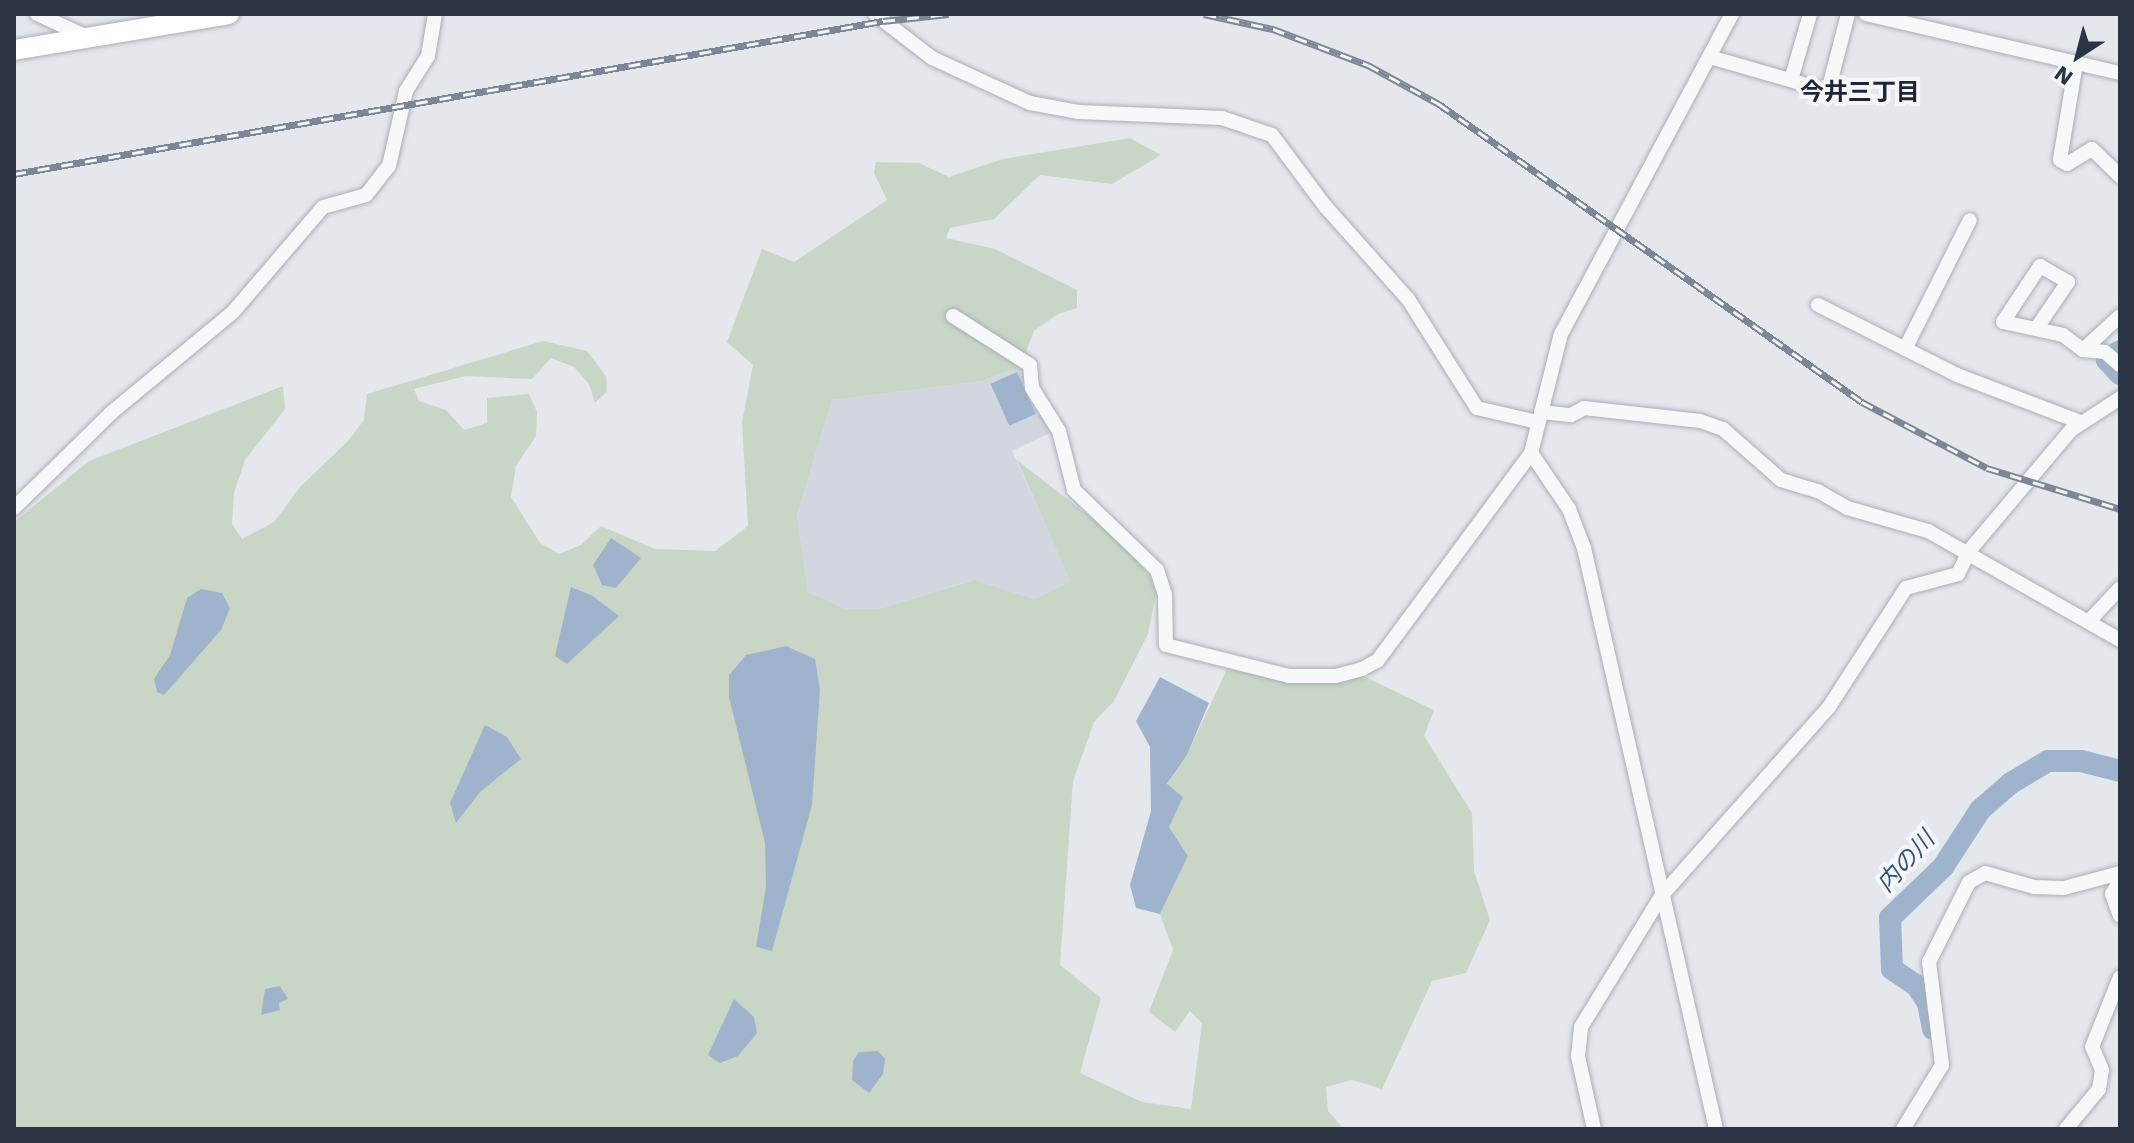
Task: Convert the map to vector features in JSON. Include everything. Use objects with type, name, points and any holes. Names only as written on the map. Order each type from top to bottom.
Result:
[{"type":"highway","points":[[14,50],[229,14]]},
{"type":"street","points":[[37,14],[87,37]]},
{"type":"street","points":[[14,508],[111,413],[233,312],[323,207],[366,195],[389,166],[406,91],[428,56],[435,14]]},
{"type":"street","points":[[875,14],[932,58],[1030,103],[1079,112],[1222,118],[1272,135],[1325,206],[1408,299],[1477,408],[1539,417],[1571,415],[1584,408],[1700,421],[1723,429],[1781,480],[1969,551],[2120,640]]},
{"type":"street","points":[[953,316],[1030,365],[1032,388],[1059,431],[1074,490],[1157,570],[1165,594],[1166,645],[1228,664],[1313,677],[1362,669],[1378,660],[1531,453],[1561,334],[1615,225],[1732,14]]},
{"type":"street","points":[[1791,80],[1810,14]]},
{"type":"street","points":[[1710,57],[1828,91],[1848,14]]},
{"type":"street","points":[[1866,14],[2120,73]]},
{"type":"street","points":[[2076,63],[2060,160],[2067,164],[2092,149],[2120,176]]},
{"type":"street","points":[[1905,349],[1970,220]]},
{"type":"street","points":[[2036,329],[2068,282],[2040,266],[2003,322],[2063,335],[2083,350],[2105,352],[2120,365]]},
{"type":"street","points":[[1818,305],[1957,375],[2080,422]]},
{"type":"street","points":[[2083,350],[2120,316]]},
{"type":"street","points":[[1594,1129],[1578,1056],[1581,1027],[1662,895],[1829,707],[1873,647],[1906,588],[1958,574],[1969,551],[2080,422],[2120,398]]},
{"type":"street","points":[[1531,453],[1569,509],[1584,548],[1716,1129]]},
{"type":"street","points":[[2089,621],[2120,588]]},
{"type":"street","points":[[1903,1129],[1942,1065],[1929,962],[1969,882],[1985,873],[2034,887],[2064,888],[2120,873]]},
{"type":"street","points":[[2120,881],[2112,903],[2120,916]]},
{"type":"street","points":[[2066,1129],[2099,1089],[2102,1070],[2092,1047],[2120,977]]},
{"type":"shaded area","points":[[1020,367],[1052,432],[1012,451],[1072,582],[1034,599],[973,580],[879,609],[846,609],[808,592],[797,515],[832,400],[982,381]]},
{"type":"green space","points":[[1130,138],[1161,155],[1112,184],[1040,175],[994,219],[950,228],[946,238],[995,249],[1077,290],[1077,308],[1058,314],[1034,331],[1020,367],[982,381],[832,400],[797,515],[808,592],[846,609],[879,609],[974,580],[1034,599],[1071,582],[1017,460],[1126,545],[1151,579],[1156,593],[1148,634],[1114,701],[1094,722],[1073,781],[1060,965],[1101,998],[1080,1073],[1142,1102],[1191,1109],[1202,1023],[1190,1011],[1175,1032],[1149,1012],[1173,950],[1160,914],[1188,856],[1169,827],[1167,785],[1187,755],[1227,669],[1290,682],[1361,675],[1434,710],[1424,736],[1472,813],[1474,871],[1490,920],[1466,973],[1432,981],[1382,1089],[1352,1080],[1326,1087],[1328,1111],[1344,1129],[14,1129],[14,522],[89,461],[283,386],[285,409],[245,460],[234,493],[232,524],[242,539],[274,522],[300,487],[348,441],[364,420],[367,394],[543,341],[587,351],[606,376],[607,391],[595,403],[589,384],[574,367],[551,358],[532,379],[466,376],[414,389],[419,401],[446,410],[464,430],[487,423],[487,398],[529,394],[537,412],[536,436],[516,466],[511,497],[540,543],[559,554],[581,545],[601,526],[655,549],[715,551],[748,526],[742,422],[753,365],[727,342],[762,249],[794,262],[887,200],[874,173],[876,162],[919,163],[949,177],[1003,159]]},
{"type":"water","points":[[1017,372],[1036,414],[1009,426],[991,384]]},
{"type":"water","points":[[611,538],[641,558],[616,588],[602,585],[593,565]]},
{"type":"water","points":[[571,587],[593,596],[619,616],[567,664],[555,656]]},
{"type":"water","points":[[201,589],[222,593],[230,608],[221,630],[164,695],[157,692],[154,679],[170,655],[187,598]]},
{"type":"water","points":[[786,646],[815,659],[820,690],[812,805],[772,951],[756,947],[766,887],[765,843],[729,697],[729,675],[746,655]]},
{"type":"water","points":[[1160,677],[1209,703],[1187,755],[1167,784],[1183,797],[1169,827],[1188,856],[1160,914],[1136,908],[1130,885],[1151,811],[1150,747],[1136,721]]},
{"type":"water","points":[[485,725],[507,737],[521,759],[481,791],[456,823],[450,803]]},
{"type":"water","points":[[280,986],[288,999],[279,1003],[280,1010],[261,1015],[265,989]]},
{"type":"water","points":[[734,999],[754,1017],[757,1033],[738,1056],[720,1063],[708,1055]]},
{"type":"water","points":[[878,1051],[885,1059],[883,1074],[869,1093],[852,1080],[853,1061],[859,1052]]},
{"type":"waterway","name":"内の川","points":[[2120,351],[2107,360],[2120,374]]},
{"type":"waterway","name":"内の川","points":[[1933,1029],[1928,1003],[1917,986],[1892,969],[1890,918],[1943,867],[1980,810],[2011,783],[2048,761],[2081,761],[2120,771]]},
{"type":"railway","points":[[14,174],[883,21],[949,14]]},
{"type":"railway","points":[[1204,14],[1273,29],[1368,65],[1439,104],[1862,402],[1987,468],[2120,509]]},
{"type":"district","name":"今井三丁目","points":[[1860,93]]}]
